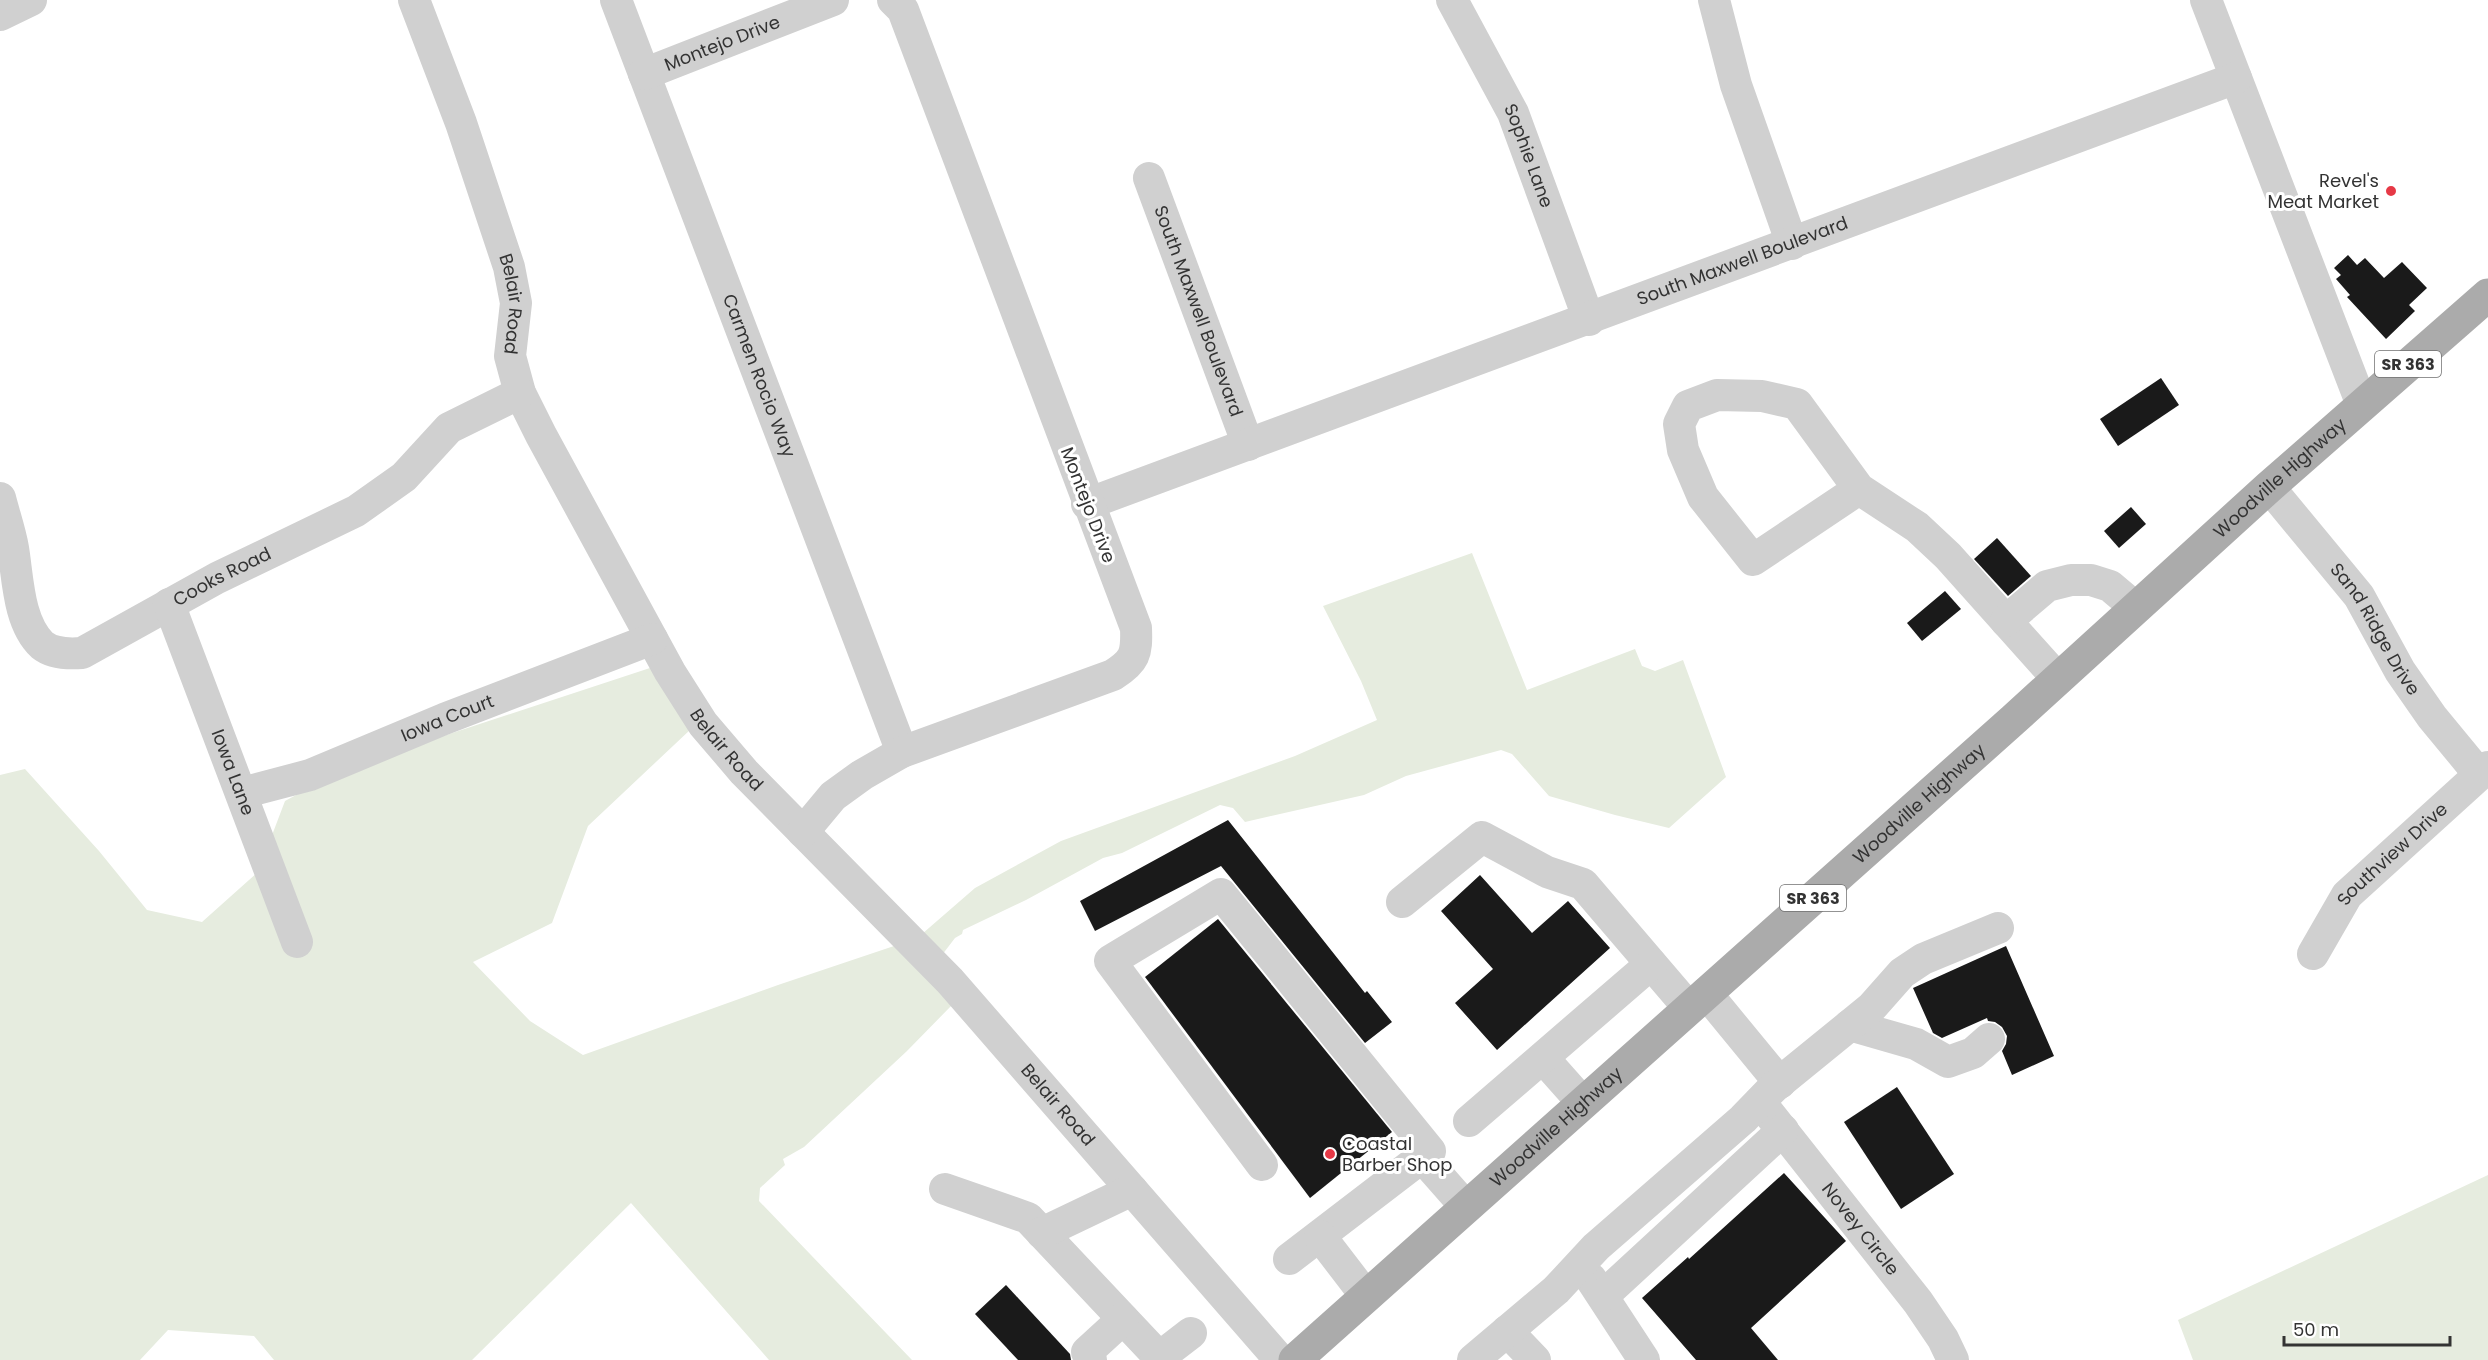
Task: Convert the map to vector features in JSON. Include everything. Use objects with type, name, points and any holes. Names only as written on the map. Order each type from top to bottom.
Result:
[{"type":"main road","name":"Woodville Highway","points":[[1302,1357],[1366,1296],[2058,679],[2269,487],[2488,295]]},
{"type":"street","points":[[0,15],[32,0]]},
{"type":"street","name":"Belair Road","points":[[414,0],[461,123],[509,267],[516,303],[510,356],[520,393],[670,672],[704,724],[744,772],[950,981],[1132,1191],[1302,1357]]},
{"type":"street","name":"Carmen Rocio Way","points":[[616,0],[902,752]]},
{"type":"street","name":"Montejo Drive","points":[[644,74],[833,0]]},
{"type":"street","name":"Montejo Drive","points":[[803,832],[833,796],[862,775],[902,752],[1113,675],[1128,665],[1137,649],[1136,628],[903,10],[893,0]]},
{"type":"street","name":"Sophie Lane","points":[[1452,0],[1513,113],[1589,320]]},
{"type":"street","points":[[1714,0],[1736,85],[1792,244]]},
{"type":"street","points":[[2206,0],[2361,405]]},
{"type":"street","name":"South Maxwell Boulevard","points":[[1088,504],[2236,78]]},
{"type":"street","name":"South Maxwell Boulevard","points":[[1149,178],[1248,445]]},
{"type":"street","name":"Cooks Road","points":[[0,498],[13,546],[26,617],[41,644],[50,650],[68,654],[82,653],[169,603],[356,511],[404,477],[449,428],[520,393]]},
{"type":"street","points":[[1859,489],[1753,560],[1738,538],[1703,497],[1683,450],[1679,424],[1688,406],[1717,395],[1762,396],[1797,404],[1859,489],[1917,527],[1948,556],[2058,679]]},
{"type":"street","name":"Sand Ridge Drive","points":[[2269,487],[2359,596],[2400,672],[2432,717],[2484,771]]},
{"type":"street","points":[[2006,621],[2047,586],[2071,580],[2091,580],[2110,586],[2136,608]]},
{"type":"street","name":"Iowa Lane","points":[[169,603],[297,942]]},
{"type":"street","name":"Iowa Court","points":[[242,793],[310,775],[444,719],[652,639]]},
{"type":"street","name":"Southview Drive","points":[[2313,954],[2347,895],[2484,771]]},
{"type":"street","name":"Novey Circle","points":[[1402,902],[1482,837],[1547,872],[1583,884],[1651,964],[1698,1001],[1770,1092],[1783,1130],[1918,1302],[1943,1339],[1953,1360]]},
{"type":"street","points":[[1262,1165],[1110,961],[1221,894],[1430,1151],[1289,1259]]},
{"type":"street","points":[[1473,1360],[1556,1290],[1581,1263],[1770,1092],[1871,1008],[1902,973],[1923,959],[1998,928]]},
{"type":"street","points":[[1469,1121],[1651,964]]},
{"type":"street","points":[[1850,1025],[1916,1044],[1948,1062],[1973,1053],[1989,1039]]},
{"type":"street","points":[[1543,1058],[1583,1103]]},
{"type":"street","points":[[1602,1296],[1783,1130]]},
{"type":"street","points":[[1422,1157],[1466,1207]]},
{"type":"street","points":[[945,1189],[1028,1218],[1158,1359],[1191,1333]]},
{"type":"street","points":[[1042,1233],[1132,1191]]},
{"type":"street","points":[[1631,1217],[1656,1247]]},
{"type":"street","points":[[1320,1236],[1366,1296]]},
{"type":"street","points":[[1581,1263],[1644,1360]]},
{"type":"street","points":[[1091,1360],[1086,1352],[1123,1319]]},
{"type":"street","points":[[1507,1331],[1535,1360]]},
{"type":"shaded area","points":[[1472,553],[1527,690],[1635,649],[1642,666],[1655,671],[1683,660],[1726,777],[1669,828],[1549,796],[1512,754],[1501,750],[1406,776],[1364,795],[1245,822],[1233,808],[1220,805],[1122,853],[1103,858],[1026,900],[963,930],[962,934],[955,938],[942,955],[922,934],[975,888],[1061,841],[1295,756],[1377,720],[1361,681],[1323,606]]},
{"type":"shaded area","points":[[653,667],[691,729],[588,826],[552,923],[473,962],[530,1021],[583,1055],[897,945],[953,1004],[907,1051],[804,1147],[783,1159],[785,1165],[760,1188],[759,1201],[912,1360],[769,1360],[631,1203],[472,1360],[274,1360],[254,1336],[168,1330],[140,1360],[0,1360],[0,775],[25,769],[99,851],[147,910],[202,922],[258,872],[285,801],[346,768]]},
{"type":"shaded area","points":[[2488,1175],[2488,1360],[2193,1360],[2178,1320]]},
{"type":"building","points":[[2348,255],[2357,265],[2365,258],[2384,278],[2402,262],[2427,288],[2409,305],[2415,311],[2386,339],[2347,297],[2350,295],[2336,279],[2341,275],[2334,268]]},
{"type":"building","points":[[2161,378],[2179,405],[2118,446],[2100,419]]},
{"type":"building","points":[[2131,507],[2146,524],[2119,548],[2104,531]]},
{"type":"building","points":[[1997,538],[2031,576],[2008,596],[1974,559]]},
{"type":"building","points":[[1945,591],[1961,609],[1922,641],[1907,623]]},
{"type":"building","points":[[1228,820],[1365,993],[1367,991],[1392,1022],[1365,1043],[1221,866],[1095,931],[1080,901]]},
{"type":"building","points":[[1480,875],[1532,933],[1568,901],[1610,948],[1497,1050],[1455,1003],[1493,969],[1441,911]]},
{"type":"building","points":[[1218,919],[1392,1132],[1310,1198],[1145,977]]},
{"type":"building","points":[[2006,946],[2054,1056],[2012,1075],[2002,1051],[2007,1036],[2002,1027],[1995,1022],[1988,1021],[1987,1018],[1942,1038],[1933,1033],[1913,988]]},
{"type":"building","points":[[1897,1087],[1954,1174],[1901,1209],[1844,1122]]},
{"type":"building","points":[[1784,1173],[1846,1241],[1751,1328],[1778,1360],[1696,1360],[1642,1298]]},
{"type":"building","points":[[1006,1285],[1070,1354],[1071,1360],[1018,1360],[975,1314]]},
{"type":"place","name":"Revel's Meat Market","points":[[2391,191]]},
{"type":"place","name":"Coastal Barber Shop","points":[[1330,1154]]}]
